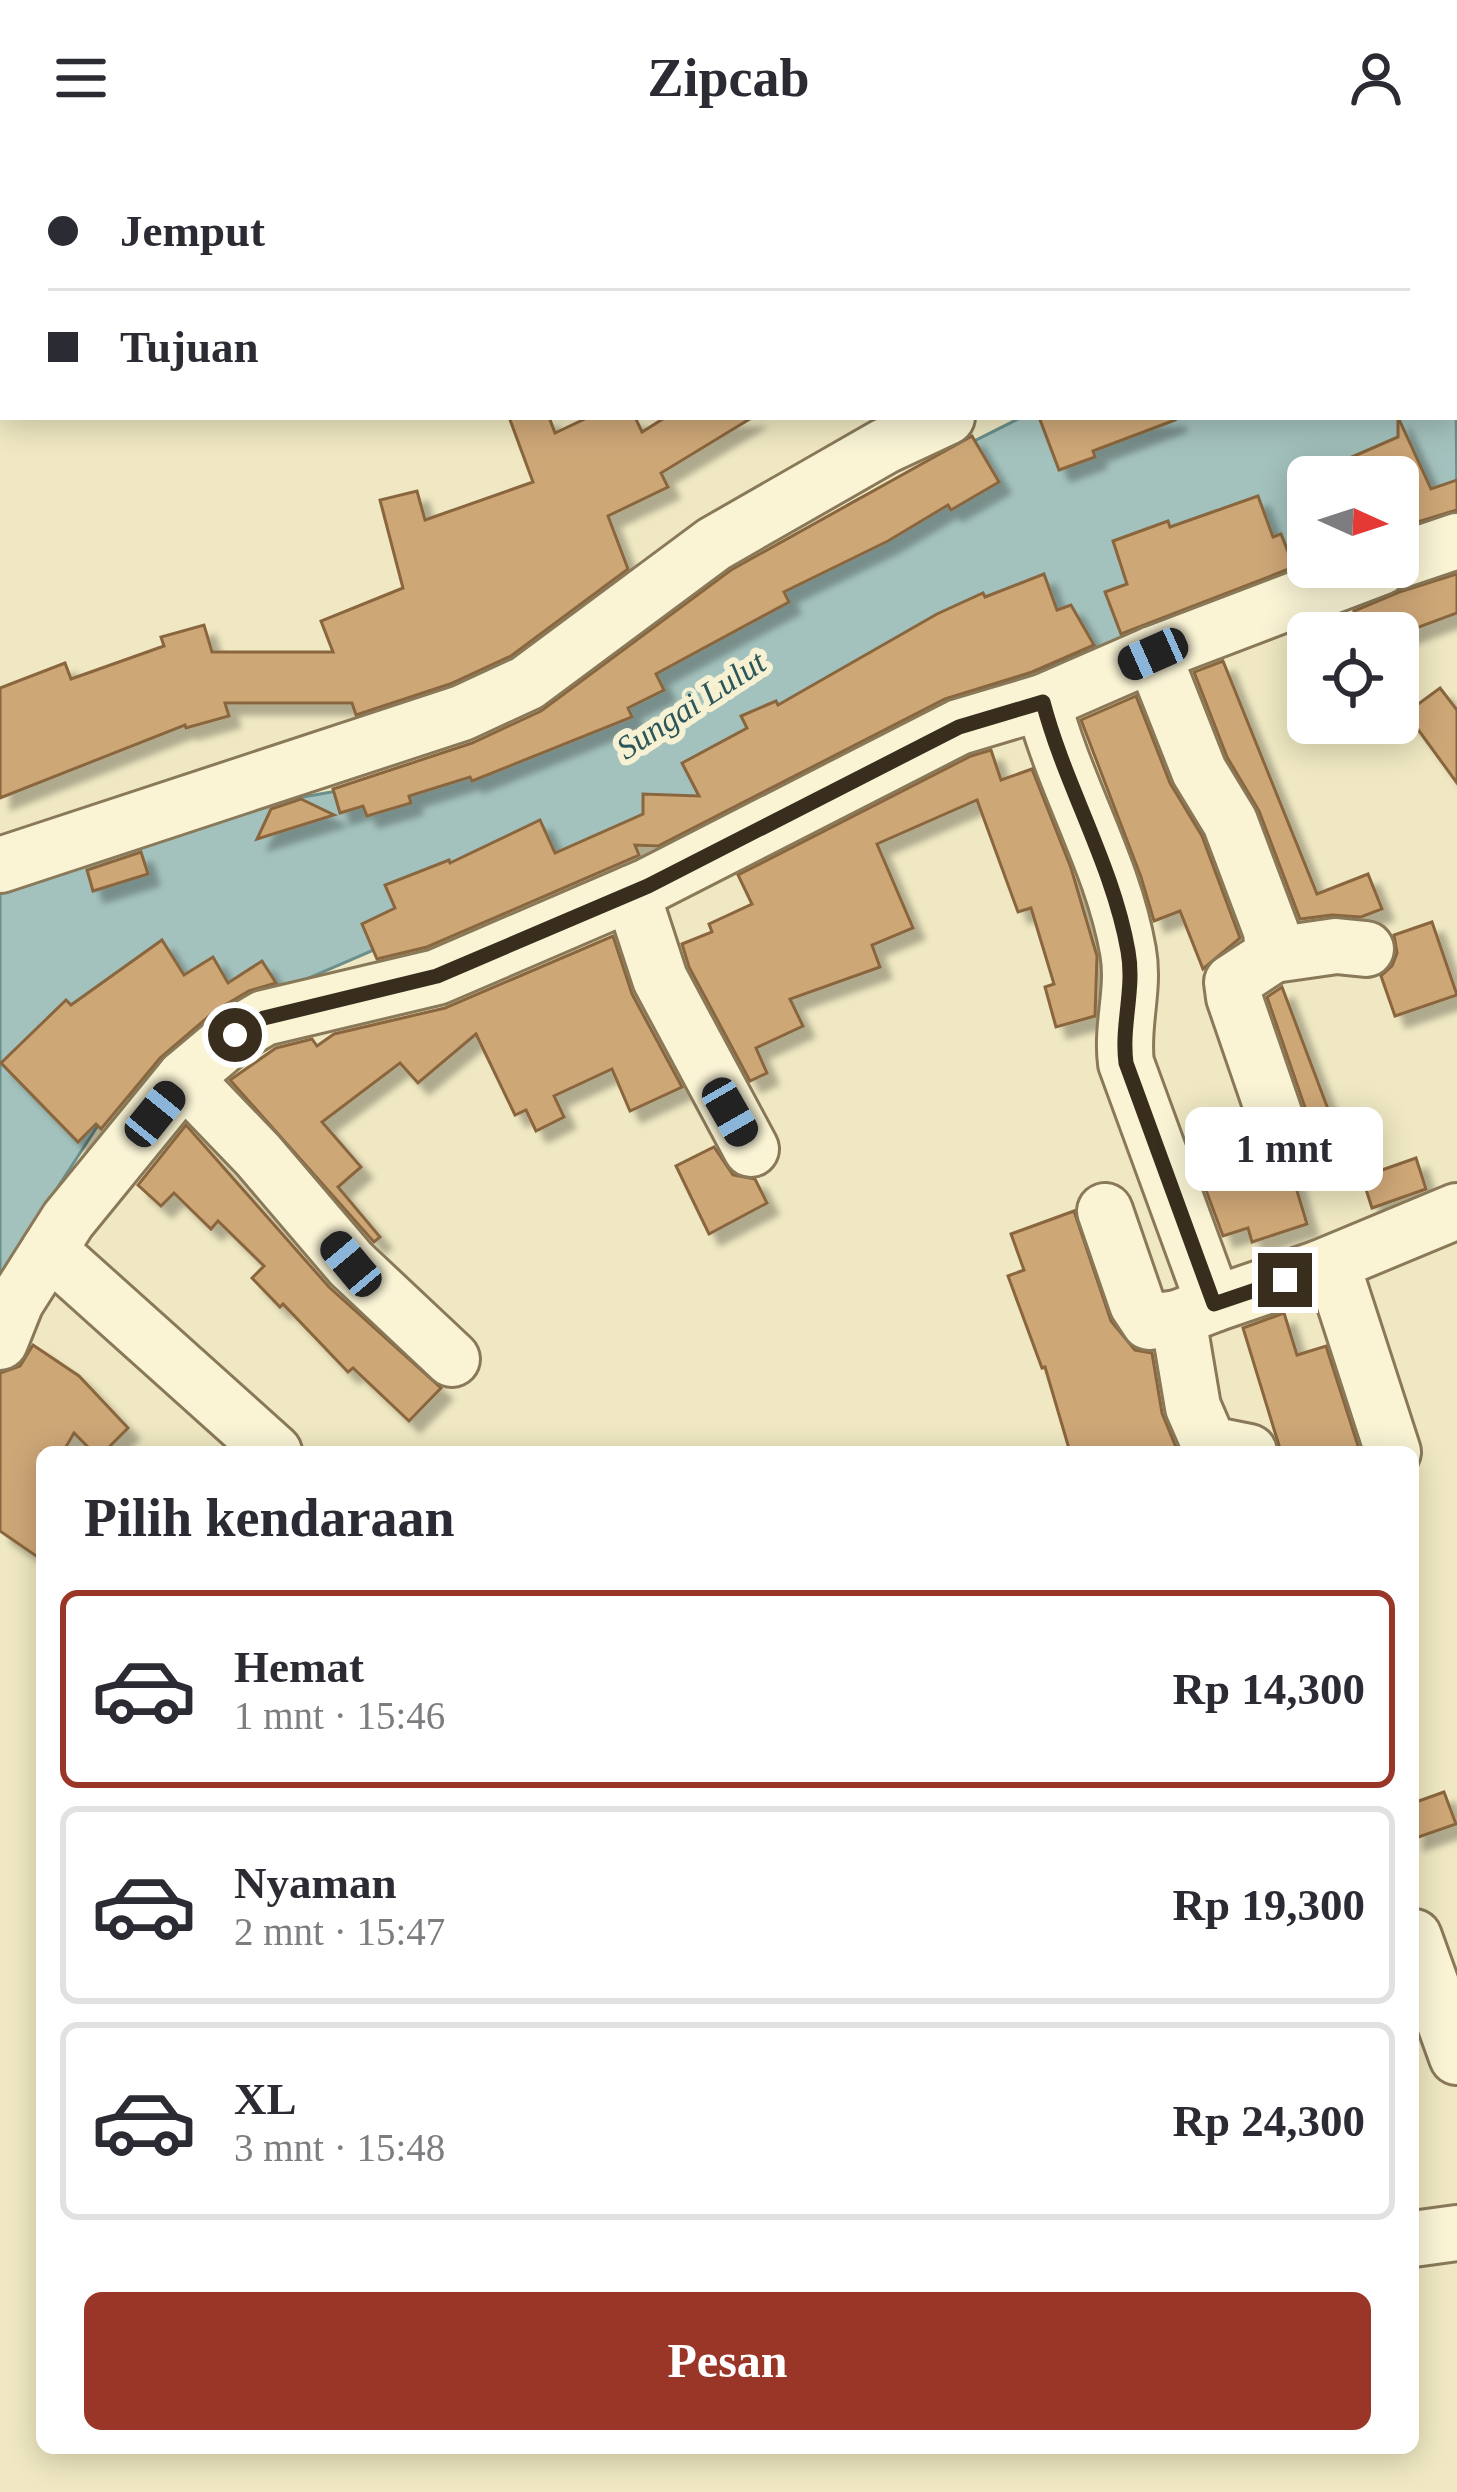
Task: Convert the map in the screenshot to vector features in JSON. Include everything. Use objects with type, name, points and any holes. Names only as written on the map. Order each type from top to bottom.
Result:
[{"type":"street","points":[[0,865],[442,720],[527,683],[714,544],[940,420]]},
{"type":"street","points":[[1419,554],[1457,541]]},
{"type":"street","points":[[0,1342],[16,1302],[68,1220],[184,1078],[235,1035],[264,1018],[437,976],[632,893],[959,727],[1043,702],[1323,588]]},
{"type":"street","points":[[1153,654],[1199,771],[1230,823],[1282,955]]},
{"type":"street","points":[[1043,702],[1052,738],[1112,891],[1129,953],[1130,997],[1122,1037],[1196,1311],[1192,1407],[1209,1444],[1225,1446]]},
{"type":"street","points":[[632,893],[660,980],[752,1149]]},
{"type":"street","points":[[1281,1134],[1232,982],[1282,955],[1366,967]]},
{"type":"street","points":[[184,1078],[351,1264],[452,1359]]},
{"type":"street","points":[[1105,1211],[1137,1304],[1148,1322],[1196,1311],[1320,1268],[1457,1211]]},
{"type":"street","points":[[49,1250],[267,1446]]},
{"type":"street","points":[[1320,1268],[1335,1273],[1392,1446]]},
{"type":"street","points":[[1419,1951],[1457,2057]]},
{"type":"street","points":[[1419,2238],[1457,2233]]},
{"type":"water","name":"Sungai Lulut","points":[[1016,420],[1456,420],[1457,517],[1419,531],[1419,456],[1287,456],[1287,576],[971,695],[706,818],[559,870],[297,983],[108,1110],[0,1276],[0,883],[258,805],[399,780],[480,755],[851,503]]},
{"type":"building","points":[[510,420],[550,420],[555,433],[583,420],[636,420],[642,432],[661,420],[748,420],[661,473],[668,487],[608,516],[628,569],[511,656],[450,684],[356,715],[352,703],[225,703],[229,716],[185,725],[0,798],[0,688],[65,663],[71,679],[164,646],[161,637],[204,625],[212,652],[333,652],[321,621],[403,588],[380,500],[417,491],[425,520],[533,482]]},
{"type":"building","points":[[1040,420],[1175,420],[1093,451],[1095,457],[1059,470]]},
{"type":"building","points":[[1399,420],[1416,456],[1354,456],[1398,437]]},
{"type":"building","points":[[972,436],[999,482],[784,592],[789,602],[656,674],[664,690],[628,708],[632,717],[472,781],[470,777],[409,796],[411,803],[367,816],[363,806],[340,813],[333,789],[472,743],[541,711],[731,570]]},
{"type":"building","points":[[1419,463],[1431,489],[1457,480],[1457,510],[1419,522]]},
{"type":"building","points":[[1258,496],[1273,537],[1281,534],[1287,549],[1287,570],[1121,634],[1105,592],[1127,584],[1113,541],[1168,521],[1170,527]]},
{"type":"building","points":[[1044,574],[1057,610],[1071,605],[1094,645],[1032,672],[945,699],[658,846],[635,845],[639,855],[635,857],[427,947],[377,959],[362,924],[395,908],[385,885],[450,863],[540,820],[555,853],[643,814],[643,794],[699,796],[682,763],[747,728],[741,716],[776,701],[778,705],[937,614]]},
{"type":"building","points":[[1457,574],[1457,613],[1419,627],[1419,612],[1354,612],[1419,588]]},
{"type":"building","points":[[1223,661],[1317,894],[1368,874],[1382,909],[1361,917],[1300,919],[1259,811],[1227,757],[1194,672]]},
{"type":"building","points":[[1440,688],[1457,710],[1457,783],[1419,731],[1419,703]]},
{"type":"building","points":[[1136,696],[1170,783],[1202,836],[1240,938],[1203,969],[1180,911],[1154,921],[1081,720]]},
{"type":"building","points":[[991,750],[1001,780],[1032,769],[1071,868],[1097,956],[1095,1016],[1056,1027],[1045,987],[1054,984],[1031,908],[1018,912],[977,800],[877,844],[913,928],[872,945],[880,967],[790,999],[803,1026],[756,1048],[767,1073],[750,1081],[689,967],[682,944],[712,932],[709,924],[752,904],[738,875]]},
{"type":"building","points":[[301,799],[334,815],[257,839],[271,809]]},
{"type":"building","points":[[141,852],[148,874],[93,891],[87,870]]},
{"type":"building","points":[[1432,922],[1457,995],[1395,1016],[1381,976],[1397,953],[1394,935]]},
{"type":"building","points":[[613,936],[632,994],[682,1087],[630,1111],[612,1069],[554,1096],[564,1117],[536,1131],[526,1110],[515,1115],[476,1034],[418,1083],[400,1063],[322,1122],[361,1167],[338,1187],[380,1237],[374,1242],[230,1080],[276,1048],[312,1039],[317,1046],[334,1034],[445,1008]]},
{"type":"building","points":[[162,940],[184,975],[213,957],[228,983],[262,961],[276,983],[249,991],[215,1011],[160,1058],[101,1129],[96,1124],[78,1142],[1,1063],[66,1000],[71,1005]]},
{"type":"building","points":[[1282,987],[1331,1117],[1311,1125],[1267,997]]},
{"type":"building","points":[[186,1125],[329,1287],[441,1388],[409,1421],[353,1368],[348,1372],[252,1278],[264,1266],[218,1221],[211,1229],[174,1193],[161,1206],[138,1185]]},
{"type":"building","points":[[714,1147],[733,1175],[755,1179],[767,1203],[709,1234],[676,1166]]},
{"type":"building","points":[[1259,1155],[1274,1165],[1289,1164],[1307,1224],[1252,1242],[1248,1228],[1223,1236],[1200,1174]]},
{"type":"building","points":[[1416,1158],[1426,1189],[1372,1208],[1362,1177]]},
{"type":"building","points":[[1074,1211],[1111,1321],[1135,1350],[1152,1353],[1162,1413],[1176,1446],[1068,1446],[1045,1367],[1008,1276],[1024,1270],[1011,1234]]},
{"type":"building","points":[[1284,1313],[1297,1355],[1326,1346],[1358,1446],[1279,1446],[1243,1328]]},
{"type":"building","points":[[33,1345],[79,1376],[128,1428],[110,1446],[87,1446],[74,1433],[66,1446],[36,1446],[36,1556],[0,1531],[0,1373],[20,1366]]},
{"type":"building","points":[[1444,1792],[1456,1824],[1419,1837],[1419,1801]]},
{"type":"route","points":[[235,1035],[264,1018],[437,976],[648,886],[959,727],[1043,702],[1052,738],[1112,891],[1129,953],[1130,997],[1122,1037],[1126,1063],[1214,1304],[1285,1280]]}]
